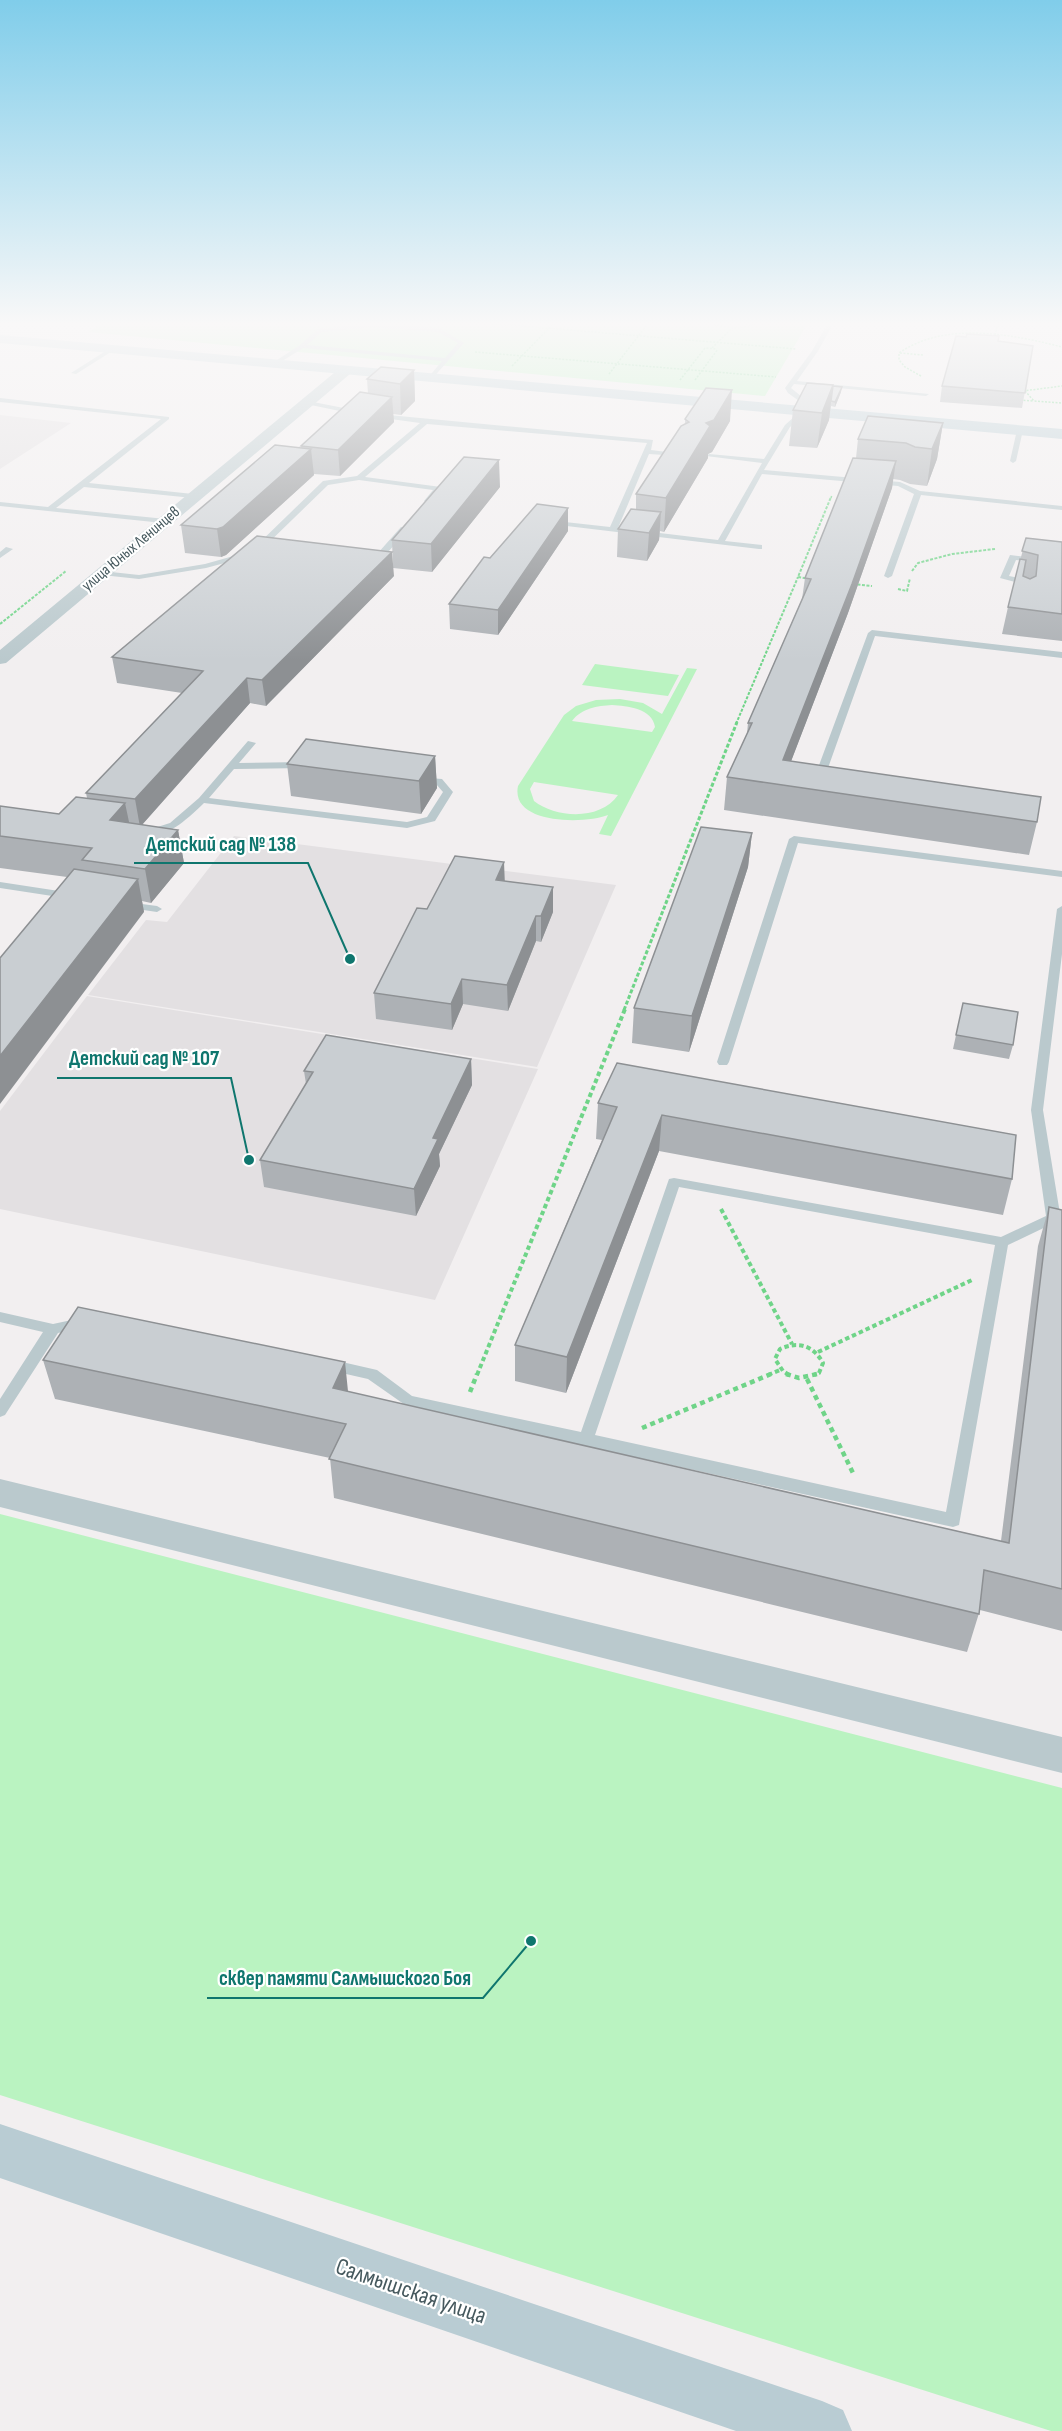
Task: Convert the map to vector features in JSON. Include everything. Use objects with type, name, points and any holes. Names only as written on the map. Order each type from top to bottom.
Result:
[{"type":"street","name":"улица Юных Ленинцев","points":[[0,659],[269,434]]},
{"type":"street","points":[[0,1493],[1062,1755]]},
{"type":"street","name":"Салмышская улица","points":[[0,2151],[822,2431]]},
{"type":"lane","points":[[50,509],[145,434]]},
{"type":"lane","points":[[359,478],[411,434]]},
{"type":"lane","points":[[573,434],[651,441],[613,530]]},
{"type":"lane","points":[[720,543],[783,434]]},
{"type":"lane","points":[[1013,461],[1019,434]]},
{"type":"lane","points":[[647,452],[682,454]]},
{"type":"lane","points":[[709,456],[766,461]]},
{"type":"lane","points":[[760,472],[900,484],[918,493],[1062,508]]},
{"type":"lane","points":[[255,552],[326,483],[359,478],[438,489],[424,506]]},
{"type":"lane","points":[[83,485],[194,496]]},
{"type":"lane","points":[[888,576],[918,493]]},
{"type":"lane","points":[[0,504],[164,521]]},
{"type":"lane","points":[[538,522],[759,547]]},
{"type":"lane","points":[[362,563],[373,564],[409,523]]},
{"type":"lane","points":[[0,556],[9,549]]},
{"type":"lane","points":[[102,573],[139,577],[206,567],[255,552],[267,553]]},
{"type":"lane","points":[[1026,592],[1027,582],[1004,578],[1013,558],[1062,563]]},
{"type":"lane","points":[[823,768],[872,633],[1062,655]]},
{"type":"lane","points":[[136,832],[147,833],[174,825],[202,800],[251,743]]},
{"type":"lane","points":[[231,766],[317,767]]},
{"type":"lane","points":[[202,800],[407,825],[431,819],[448,792],[440,781],[406,777]]},
{"type":"lane","points":[[723,1062],[794,839],[1062,874]]},
{"type":"lane","points":[[0,885],[70,899]]},
{"type":"lane","points":[[113,903],[157,909]]},
{"type":"lane","points":[[586,1439],[674,1182],[1002,1242],[1057,1220],[1037,1110],[1062,909]]},
{"type":"lane","points":[[316,1362],[372,1374],[408,1401],[953,1520],[1002,1242]]},
{"type":"lane","points":[[0,1317],[53,1329],[92,1321]]},
{"type":"lane","points":[[0,1411],[53,1329]]},
{"type":"path","points":[[0,624],[71,567]]},
{"type":"path","points":[[462,1412],[590,1098],[719,764],[798,577]]},
{"type":"path","points":[[710,1188],[792,1344]]},
{"type":"path","points":[[819,1352],[997,1268]]},
{"type":"path","points":[[792,1344],[807,1345],[819,1352],[823,1363],[819,1373],[807,1379],[792,1377],[780,1370],[775,1359],[780,1349],[792,1344]]},
{"type":"path","points":[[606,1444],[780,1370]]},
{"type":"path","points":[[807,1379],[866,1500]]},
{"type":"shaded area","points":[[0,434],[53,434],[0,469]]},
{"type":"shaded area","points":[[234,836],[616,885],[537,1067],[88,995],[146,920],[167,922]]},
{"type":"shaded area","points":[[87,996],[538,1069],[435,1300],[0,1209],[0,1111]]},
{"type":"green space","points":[[595,664],[679,675],[668,696],[582,685]]},
{"type":"green space","points":[[687,668],[697,669],[611,836],[599,834],[608,815],[584,820],[552,819],[537,815],[526,808],[519,799],[518,786],[564,715],[576,706],[596,700],[620,699],[643,703],[662,714]],"holes":[[[612,705],[631,707],[644,712],[653,721],[655,727],[652,732],[572,721],[585,710]],[[534,782],[618,795],[610,803],[589,813],[566,813],[543,807],[534,801],[530,789]]]},
{"type":"green space","points":[[0,1514],[1062,1788],[1062,2431],[1051,2431],[0,2095]]},
{"type":"building","points":[[314,434],[354,434],[338,450],[301,446]]},
{"type":"building","points":[[675,434],[705,434],[666,498],[636,494]]},
{"type":"building","points":[[860,434],[938,434],[932,449],[915,447],[906,443],[858,439]]},
{"type":"building","points":[[275,445],[311,449],[223,527],[217,529],[181,525]]},
{"type":"building","points":[[464,457],[499,460],[431,544],[392,540]]},
{"type":"building","points":[[853,458],[896,461],[852,584],[783,760],[1041,797],[1037,822],[727,777],[752,723],[748,723],[811,579],[805,578]]},
{"type":"building","points":[[537,504],[568,508],[498,610],[449,604],[484,557],[490,558]]},
{"type":"building","points":[[631,509],[661,512],[649,533],[618,529]]},
{"type":"building","points":[[257,536],[392,552],[262,680],[247,678],[135,799],[86,793],[203,671],[112,657]]},
{"type":"building","points":[[1026,538],[1062,542],[1062,614],[1008,607],[1020,559],[1026,560],[1023,576],[1030,579],[1036,576],[1038,555],[1022,551]]},
{"type":"building","points":[[306,739],[435,756],[419,781],[287,764]]},
{"type":"building","points":[[76,797],[125,803],[110,820],[178,830],[145,869],[82,860],[92,848],[0,836],[0,806],[59,814]]},
{"type":"building","points":[[701,827],[752,833],[692,1016],[634,1008]]},
{"type":"building","points":[[455,856],[504,862],[496,880],[553,887],[541,916],[536,916],[507,985],[462,979],[451,1004],[374,993],[417,908],[427,909]]},
{"type":"building","points":[[74,869],[138,879],[0,1056],[0,958]]},
{"type":"building","points":[[963,1003],[1018,1012],[1013,1045],[956,1035]]},
{"type":"building","points":[[326,1035],[471,1059],[433,1138],[438,1139],[414,1189],[260,1160],[313,1072],[304,1071]]},
{"type":"building","points":[[617,1063],[1016,1135],[1012,1179],[662,1115],[567,1357],[515,1345],[617,1107],[598,1103]]},
{"type":"building","points":[[1049,1207],[1062,1210],[1062,1589],[984,1570],[979,1614],[329,1459],[346,1424],[43,1360],[78,1307],[345,1362],[333,1388],[1009,1543]]},
{"type":"place","name":"Детский сад № 138","points":[[350,959]]},
{"type":"place","name":"Детский сад № 107","points":[[249,1160]]},
{"type":"place","name":"сквер памяти Салмышского Боя","points":[[531,1941]]}]
